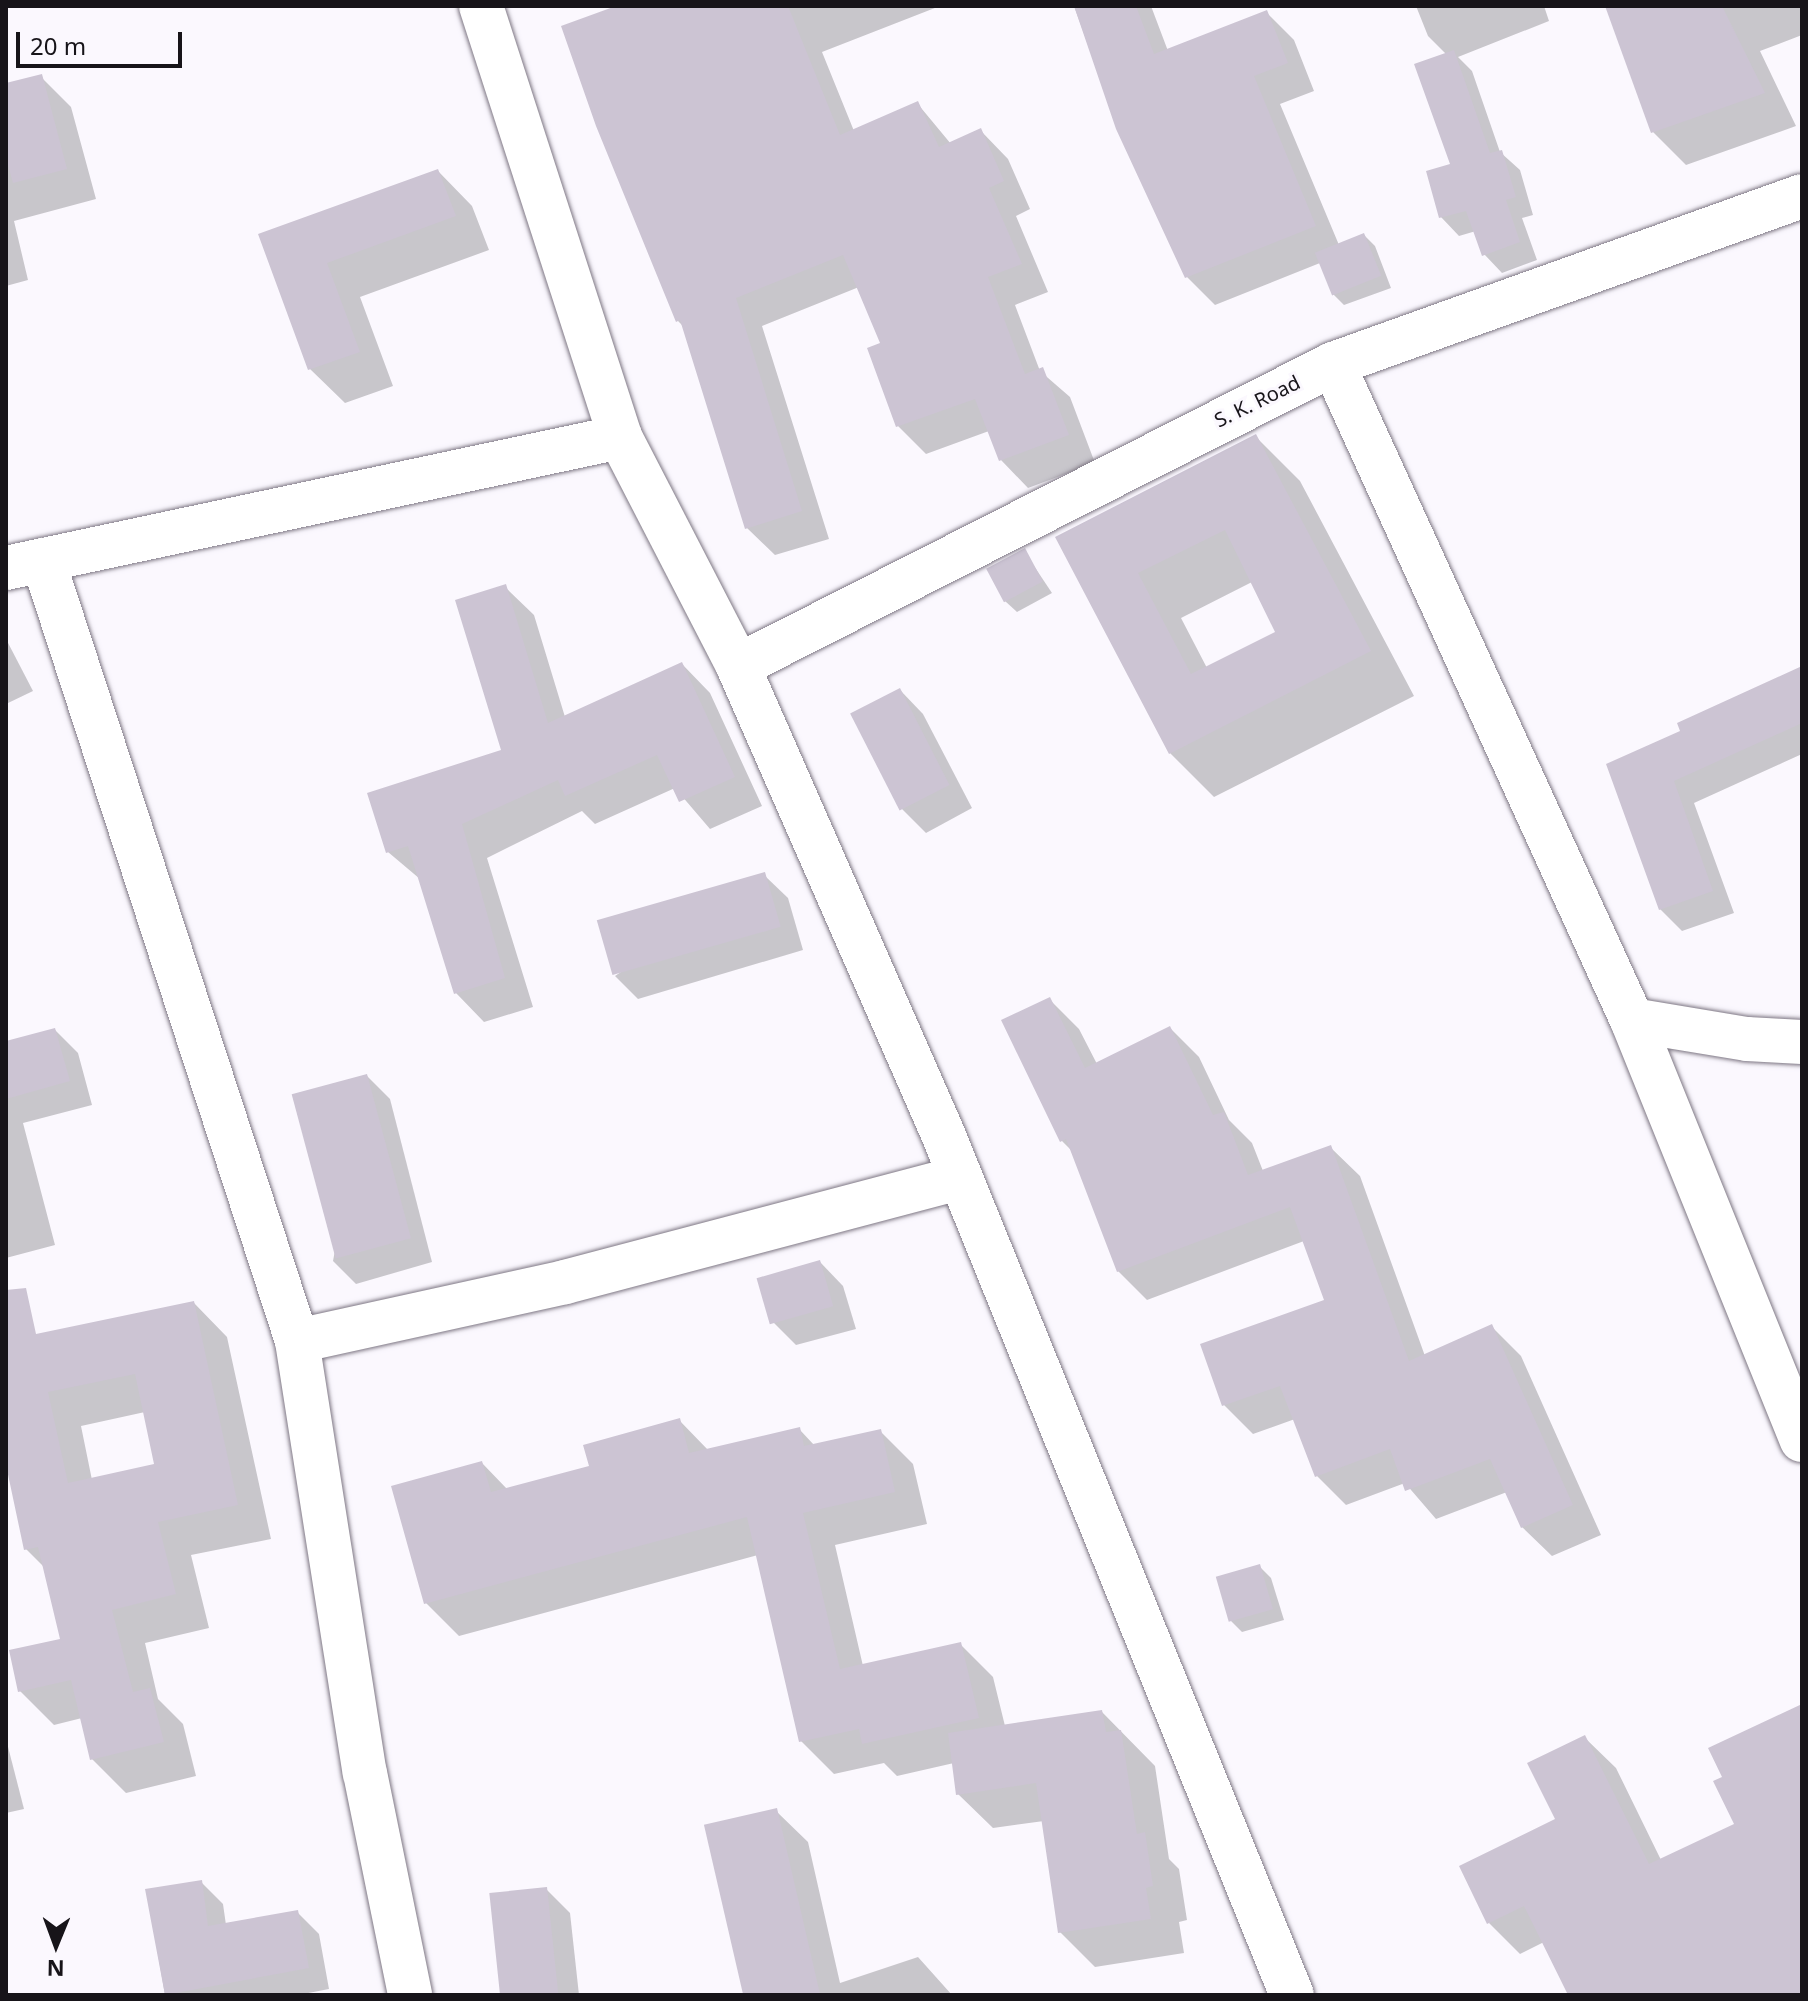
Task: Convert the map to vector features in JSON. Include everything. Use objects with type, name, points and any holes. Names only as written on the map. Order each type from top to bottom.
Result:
[{"type":"street","points":[[481,6],[620,437],[738,666],[960,1178],[1292,1995]]},
{"type":"street","name":"S. K. Road","points":[[738,666],[1333,364],[1802,196]]},
{"type":"street","points":[[1333,364],[1632,1020],[1802,1440]]},
{"type":"street","points":[[410,1995],[365,1773],[297,1341],[24,564],[620,437]]},
{"type":"street","points":[[1632,1020],[1747,1039],[1802,1042]]},
{"type":"street","points":[[297,1341],[565,1282],[960,1178]]},
{"type":"building","points":[[616,6],[788,6],[840,135],[918,101],[939,147],[981,128],[1004,181],[989,188],[1022,264],[988,277],[1025,374],[1043,367],[1069,435],[999,461],[975,399],[896,427],[867,348],[880,343],[843,255],[736,298],[802,511],[745,529],[680,320],[676,322],[596,126],[561,26]]},
{"type":"building","points":[[1074,6],[1136,6],[1154,54],[1267,10],[1288,63],[1254,76],[1316,226],[1185,278],[1116,129]]},
{"type":"building","points":[[1605,6],[1722,6],[1765,93],[1651,133]]},
{"type":"building","points":[[1454,50],[1490,153],[1502,150],[1516,197],[1506,200],[1520,242],[1482,256],[1466,211],[1439,218],[1426,171],[1450,164],[1414,64]]},
{"type":"building","points":[[42,74],[67,169],[13,183],[6,158],[6,83]]},
{"type":"building","points":[[438,169],[456,216],[327,263],[360,352],[308,370],[258,234]]},
{"type":"building","points":[[1364,233],[1381,276],[1332,296],[1315,253]]},
{"type":"building","points":[[1256,434],[1371,651],[1169,754],[1055,537]],"holes":[[[1225,530],[1275,632],[1191,674],[1138,573]]]},
{"type":"building","points":[[1025,548],[1043,582],[1004,602],[986,569]]},
{"type":"building","points":[[506,584],[548,723],[682,662],[735,777],[679,802],[657,755],[565,796],[558,780],[462,824],[505,978],[454,994],[408,846],[386,853],[367,793],[501,750],[455,600]]},
{"type":"building","points":[[1802,666],[1802,723],[1674,781],[1713,891],[1659,910],[1606,764],[1680,731],[1677,723]]},
{"type":"building","points":[[900,688],[949,785],[900,811],[850,713]]},
{"type":"building","points":[[765,872],[781,927],[612,975],[597,920]]},
{"type":"building","points":[[1050,997],[1085,1068],[1170,1026],[1213,1115],[1224,1112],[1248,1175],[1331,1145],[1409,1361],[1492,1324],[1573,1505],[1521,1528],[1490,1459],[1405,1491],[1390,1449],[1315,1477],[1280,1386],[1222,1406],[1200,1344],[1324,1300],[1290,1207],[1117,1272],[1066,1139],[1060,1142],[1001,1020]]},
{"type":"building","points":[[55,1028],[70,1081],[6,1099],[6,1041]]},
{"type":"building","points":[[367,1074],[411,1238],[336,1258],[292,1094]]},
{"type":"building","points":[[820,1260],[833,1306],[770,1324],[757,1278]]},
{"type":"building","points":[[26,1288],[36,1334],[194,1301],[238,1505],[158,1522],[176,1594],[112,1610],[133,1692],[150,1688],[164,1742],[90,1760],[71,1680],[18,1692],[9,1650],[60,1639],[38,1547],[24,1550],[6,1465],[6,1290]],"holes":[[[135,1374],[154,1464],[68,1483],[48,1392]]]},
{"type":"building","points":[[680,1418],[689,1453],[800,1427],[804,1446],[881,1429],[895,1492],[803,1513],[840,1669],[961,1642],[979,1718],[862,1744],[859,1729],[799,1742],[747,1517],[424,1604],[391,1486],[482,1461],[491,1492],[589,1466],[583,1445]]},
{"type":"building","points":[[1260,1564],[1273,1609],[1229,1622],[1216,1577]]},
{"type":"building","points":[[1802,1704],[1802,1995],[1568,1995],[1524,1906],[1487,1924],[1459,1866],[1555,1819],[1527,1763],[1585,1735],[1649,1864],[1734,1824],[1713,1781],[1722,1777],[1708,1748]]},
{"type":"building","points":[[1102,1710],[1106,1732],[1121,1730],[1137,1834],[1145,1832],[1153,1886],[1146,1888],[1151,1919],[1058,1933],[1036,1783],[956,1795],[948,1733]]},
{"type":"building","points":[[777,1808],[820,1995],[743,1995],[704,1825]]},
{"type":"building","points":[[202,1880],[208,1926],[298,1910],[309,1968],[165,1995],[145,1889]]},
{"type":"building","points":[[547,1887],[558,1995],[500,1995],[489,1893]]}]
